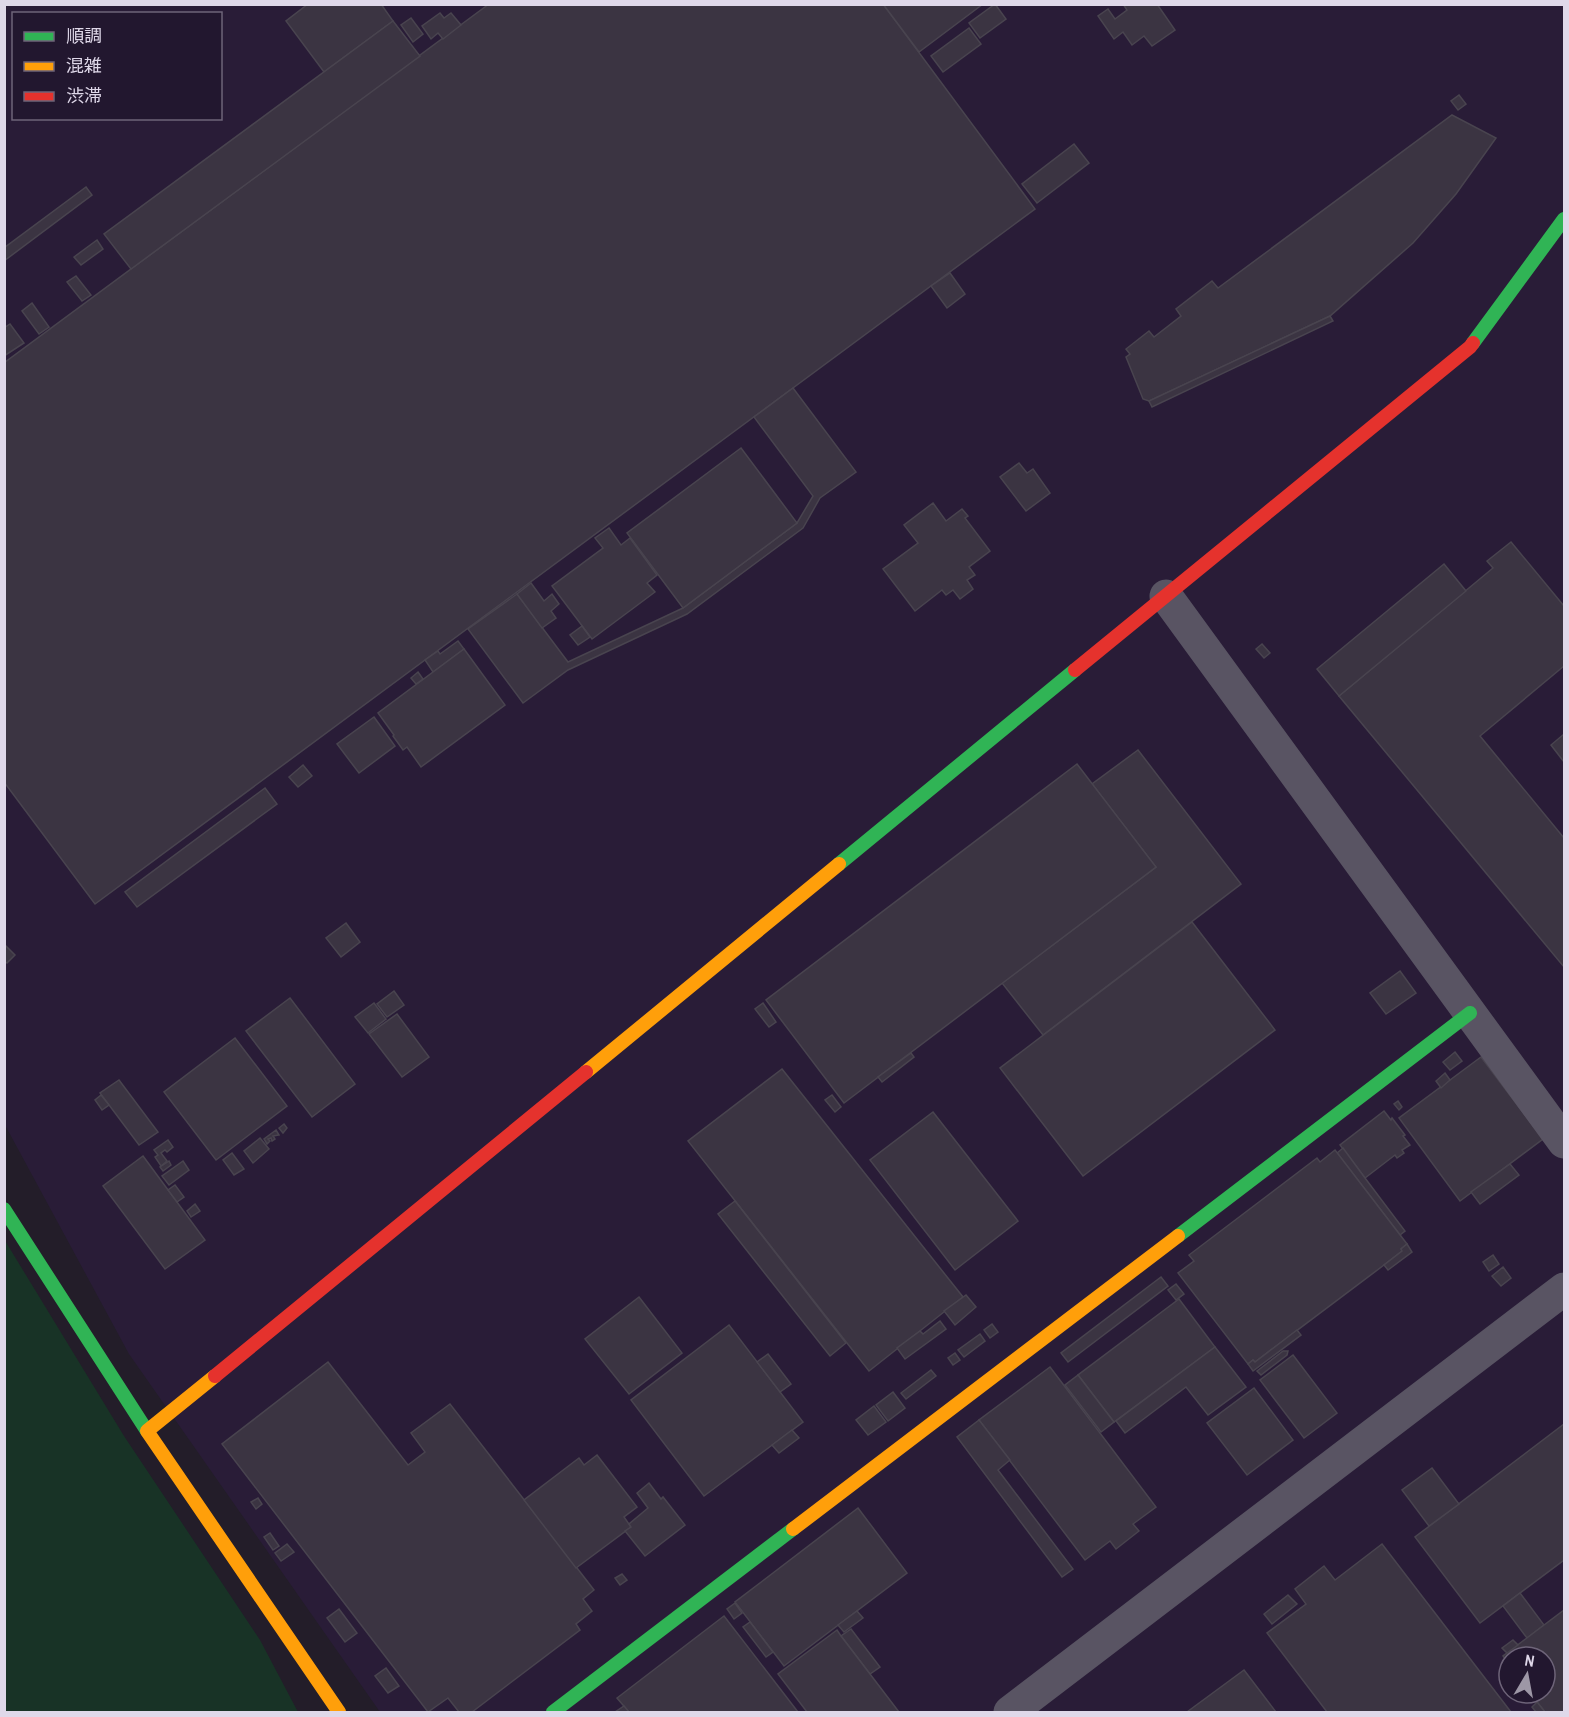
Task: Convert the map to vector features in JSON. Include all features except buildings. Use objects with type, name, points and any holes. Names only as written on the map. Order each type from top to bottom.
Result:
[{"type":"street","points":[[147,1431],[1470,347],[1564,219]]},
{"type":"street","points":[[1166,596],[1564,1142]]},
{"type":"street","points":[[553,1713],[1470,1013]]},
{"type":"street","points":[[4,1209],[147,1431],[339,1713]]},
{"type":"street","points":[[1010,1713],[1564,1289]]},
{"type":"shaded area","points":[[4,5],[1564,5],[1564,1712],[380,1712],[129,1354],[5,1125]]},
{"type":"green space","points":[[4,1239],[124,1436],[260,1640],[298,1712],[5,1712]]},
{"type":"traffic: fast","points":[[1473,343],[1564,219]]},
{"type":"traffic: fast","points":[[839,864],[1075,670]]},
{"type":"traffic: fast","points":[[1178,1236],[1470,1013]]},
{"type":"traffic: fast","points":[[4,1209],[147,1431]]},
{"type":"traffic: fast","points":[[553,1712],[793,1529]]},
{"type":"traffic: slow","points":[[586,1072],[839,864]]},
{"type":"traffic: slow","points":[[793,1529],[1178,1236]]},
{"type":"traffic: slow","points":[[215,1376],[147,1431],[339,1712]]},
{"type":"traffic: jam","points":[[1075,670],[1473,343]]},
{"type":"traffic: jam","points":[[215,1376],[586,1072]]}]
